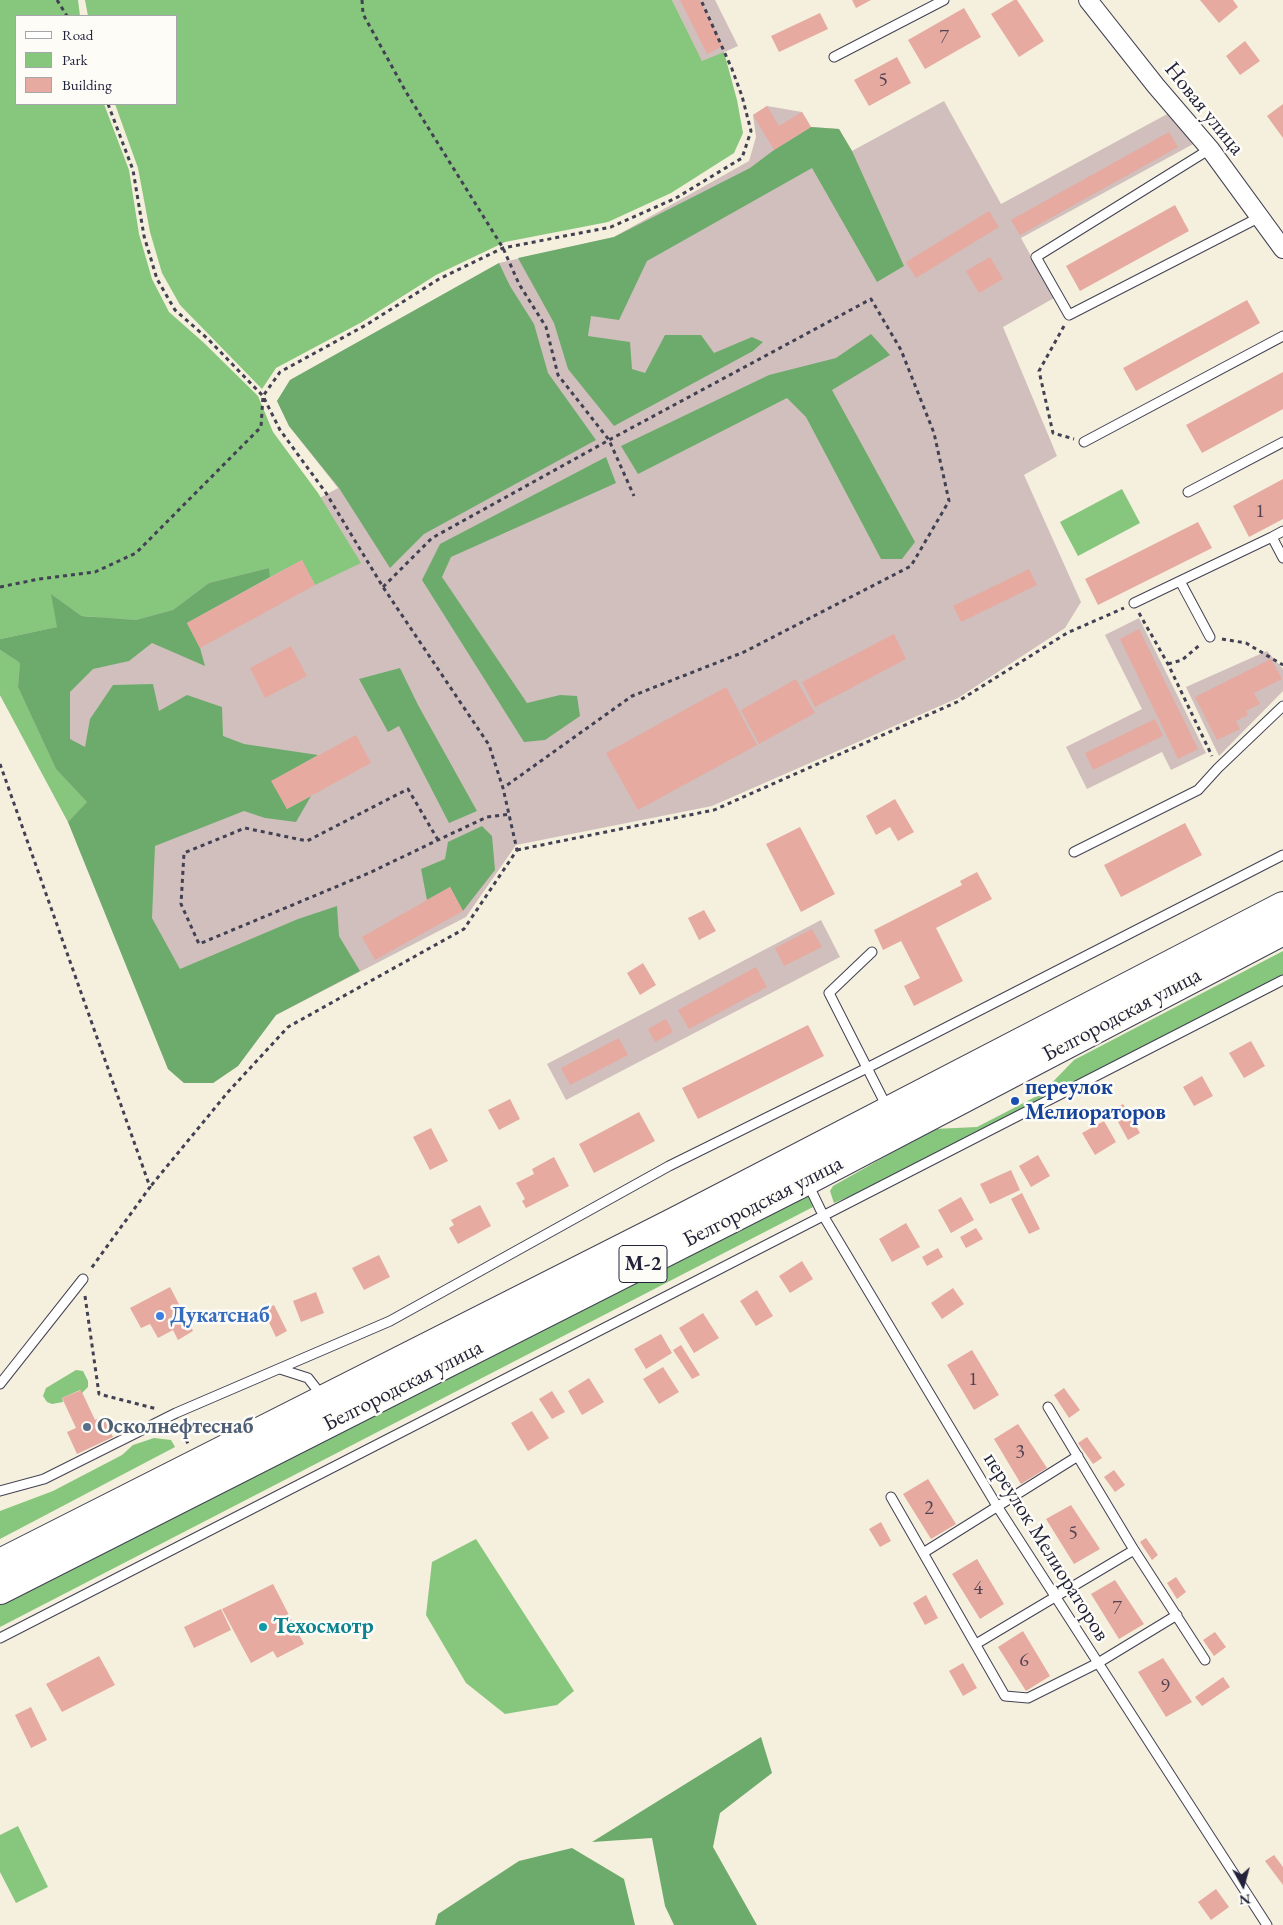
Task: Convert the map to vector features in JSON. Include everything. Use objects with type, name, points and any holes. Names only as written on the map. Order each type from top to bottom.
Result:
[{"type":"main road","name":"Белгородская улица","points":[[0,1563],[196,1463],[299,1425],[324,1398],[667,1226],[1283,906]]},
{"type":"main road","name":"Белгородская улица","points":[[0,1590],[299,1425],[806,1181],[1283,930]]},
{"type":"street","name":"Новая улица","points":[[1088,0],[1156,86],[1210,149],[1283,249]]},
{"type":"lane","points":[[834,58],[944,0]]},
{"type":"lane","points":[[1210,149],[1036,257],[1069,316],[1260,217]]},
{"type":"lane","points":[[1084,442],[1283,336]]},
{"type":"lane","points":[[1188,492],[1283,442]]},
{"type":"lane","points":[[1134,603],[1283,531]]},
{"type":"lane","points":[[1272,537],[1283,558]]},
{"type":"lane","points":[[1180,581],[1210,637]]},
{"type":"lane","points":[[1074,852],[1198,790],[1218,768],[1283,706]]},
{"type":"lane","points":[[0,1491],[44,1479],[176,1413],[390,1321],[669,1166],[867,1068],[1283,855]]},
{"type":"lane","points":[[872,952],[829,993],[889,1111]]},
{"type":"lane","points":[[0,1638],[1283,980]]},
{"type":"lane","name":"переулок Мелиораторов","points":[[806,1181],[824,1216],[997,1506],[1267,1925]]},
{"type":"lane","points":[[0,1384],[83,1279]]},
{"type":"lane","points":[[280,1369],[308,1378],[324,1398]]},
{"type":"lane","points":[[1048,1407],[1134,1550],[1205,1660]]},
{"type":"lane","points":[[923,1553],[1078,1456]]},
{"type":"lane","points":[[891,1497],[1005,1696],[1028,1698],[1098,1663],[1177,1616]]},
{"type":"lane","points":[[976,1644],[1134,1550]]},
{"type":"path","points":[[57,0],[66,15]]},
{"type":"path","points":[[362,0],[363,14],[406,92],[503,248],[519,284],[546,327],[558,375],[609,440],[634,496]]},
{"type":"path","points":[[0,586],[95,572],[136,553],[261,428],[263,396],[280,372],[366,325],[438,279],[503,248],[611,227],[676,198],[742,158],[751,131],[742,96],[701,0]]},
{"type":"path","points":[[108,105],[133,170],[144,236],[157,279],[175,310],[208,339],[263,396],[280,430],[326,493],[384,586],[489,745],[510,814],[517,850]]},
{"type":"path","points":[[384,586],[432,538],[871,299],[901,350],[934,433],[949,501],[911,566],[744,652],[632,696],[503,788]]},
{"type":"path","points":[[1069,316],[1039,371],[1053,433],[1084,442]]},
{"type":"path","points":[[196,1463],[176,1413],[99,1394],[83,1279],[150,1187],[228,1092],[288,1028],[464,929],[517,850],[714,810],[957,702],[1067,633],[1134,603],[1168,664],[1218,768]]},
{"type":"path","points":[[1246,644],[1283,665]]},
{"type":"path","points":[[0,764],[150,1187]]},
{"type":"path","points":[[438,840],[408,788],[307,841],[245,828],[184,853],[181,904],[200,944],[369,873],[488,817],[510,814]]},
{"type":"shaded area","points":[[672,0],[715,0],[738,46],[702,62]]},
{"type":"shaded area","points":[[944,101],[1001,204],[1171,112],[1195,143],[1021,238],[1054,298],[1003,327],[1057,456],[1024,475],[1081,602],[1065,628],[958,698],[712,806],[516,845],[466,917],[276,1015],[238,1066],[213,1083],[184,1083],[168,1069],[68,822],[0,695],[0,671],[338,488],[289,426],[277,401],[290,380],[499,263],[614,237],[749,161],[756,137],[753,115],[767,106],[802,112],[811,127],[839,129],[852,151]]},
{"type":"shaded area","points":[[1139,618],[1206,753],[1171,770],[1162,752],[1087,789],[1066,747],[1142,709],[1105,635]]},
{"type":"shaded area","points":[[1267,651],[1283,669],[1283,691],[1219,756],[1186,687]]},
{"type":"shaded area","points":[[821,920],[840,957],[566,1100],[547,1064]]},
{"type":"green space","points":[[0,0],[78,0],[80,15],[15,15],[15,105],[104,105],[129,170],[139,234],[152,279],[169,312],[203,342],[258,396],[273,432],[318,493],[361,563],[315,585],[302,560],[270,577],[269,568],[209,583],[173,610],[136,620],[82,616],[52,595],[58,627],[0,639]]},
{"type":"green space","points":[[85,0],[672,0],[702,61],[724,52],[737,100],[743,133],[734,153],[671,193],[608,222],[505,242],[436,275],[362,322],[276,368],[262,389],[180,305],[162,273],[150,232],[138,168],[115,105],[178,105],[178,15],[88,15]]},
{"type":"green space","points":[[811,127],[839,129],[852,151],[904,266],[877,282],[812,168],[647,261],[619,320],[591,316],[588,336],[630,342],[632,369],[645,373],[665,335],[701,335],[714,353],[752,337],[763,342],[753,351],[614,426],[568,369],[554,323],[518,258],[614,237],[750,168],[774,150]]},
{"type":"green space","points":[[499,263],[510,286],[534,324],[548,373],[596,440],[424,534],[390,568],[339,488],[289,426],[277,401],[290,380]]},
{"type":"green space","points":[[871,334],[890,355],[832,390],[915,542],[902,559],[881,559],[806,417],[787,398],[638,474],[621,446],[769,375],[836,358]]},
{"type":"green space","points":[[606,457],[616,483],[451,557],[442,577],[527,703],[560,695],[577,696],[580,716],[545,740],[524,742],[422,580],[440,544]]},
{"type":"green space","points":[[1122,489],[1140,523],[1078,556],[1060,522]]},
{"type":"green space","points":[[269,568],[270,577],[187,623],[200,648],[205,666],[152,643],[129,661],[93,669],[70,692],[70,739],[85,747],[90,719],[113,685],[153,684],[159,711],[187,695],[222,707],[223,736],[244,744],[318,755],[272,781],[287,809],[311,796],[296,822],[265,818],[244,811],[155,846],[152,918],[180,969],[298,919],[337,906],[339,936],[360,971],[276,1015],[238,1066],[213,1083],[184,1083],[168,1069],[68,822],[87,802],[56,769],[18,687],[20,663],[0,650],[0,639],[57,627],[51,594],[82,616],[136,620],[173,610],[209,583]]},
{"type":"green space","points":[[0,650],[20,663],[18,687],[56,769],[87,802],[68,822],[0,695]]},
{"type":"green space","points":[[400,668],[418,705],[477,811],[449,823],[399,726],[388,732],[359,679]]},
{"type":"green space","points":[[482,826],[492,836],[495,870],[463,911],[450,887],[427,900],[421,869],[445,859],[448,842]]},
{"type":"green space","points":[[1283,951],[1283,978],[928,1163],[834,1203],[830,1191],[833,1186],[934,1129],[977,1127],[1041,1094],[1074,1060]]},
{"type":"green space","points":[[796,1193],[810,1195],[813,1207],[0,1627],[0,1601]]},
{"type":"green space","points":[[76,1370],[83,1371],[88,1381],[88,1387],[82,1393],[80,1390],[62,1398],[63,1402],[52,1404],[47,1402],[43,1396],[46,1388]]},
{"type":"green space","points":[[154,1438],[171,1440],[175,1447],[0,1539],[0,1511],[53,1491],[122,1455],[133,1445]]},
{"type":"green space","points":[[476,1539],[574,1691],[557,1705],[505,1714],[466,1683],[426,1615],[432,1562]]},
{"type":"green space","points":[[761,1737],[772,1773],[720,1813],[713,1847],[757,1925],[674,1925],[665,1906],[652,1838],[592,1842]]},
{"type":"green space","points":[[18,1826],[48,1887],[16,1903],[0,1872],[0,1835]]},
{"type":"green space","points":[[572,1848],[624,1879],[635,1925],[435,1925],[438,1914],[519,1861]]},
{"type":"building","points":[[680,0],[700,0],[723,46],[707,54]]},
{"type":"building","points":[[852,0],[871,0],[856,8]]},
{"type":"building","points":[[1017,0],[1044,41],[1019,57],[991,14]]},
{"type":"building","points":[[1200,0],[1233,0],[1238,7],[1219,23]]},
{"type":"building","points":[[964,8],[981,37],[925,69],[908,40]]},
{"type":"building","points":[[820,13],[828,29],[779,52],[771,36]]},
{"type":"building","points":[[1245,41],[1260,61],[1240,75],[1226,56]]},
{"type":"building","points":[[897,57],[911,83],[869,106],[854,80]]},
{"type":"building","points":[[1283,104],[1283,138],[1267,116]]},
{"type":"building","points":[[767,106],[779,126],[802,112],[811,127],[774,150],[753,115]]},
{"type":"building","points":[[1169,132],[1178,147],[1020,235],[1011,220]]},
{"type":"building","points":[[1175,205],[1189,231],[1080,291],[1066,266]]},
{"type":"building","points":[[989,211],[999,227],[916,278],[906,262]]},
{"type":"building","points":[[990,257],[1003,279],[979,293],[966,271]]},
{"type":"building","points":[[1247,300],[1260,323],[1136,391],[1123,368]]},
{"type":"building","points":[[1283,372],[1283,409],[1202,453],[1186,425]]},
{"type":"building","points":[[1283,479],[1283,519],[1249,537],[1233,506]]},
{"type":"building","points":[[1198,522],[1212,548],[1098,605],[1085,579]]},
{"type":"building","points":[[302,560],[315,585],[200,648],[187,623]]},
{"type":"building","points":[[1029,569],[1037,585],[961,622],[953,606]]},
{"type":"building","points":[[1139,629],[1198,749],[1178,759],[1120,639]]},
{"type":"building","points":[[894,634],[906,659],[815,707],[802,682]]},
{"type":"building","points":[[291,646],[307,676],[265,698],[250,668]]},
{"type":"building","points":[[1271,659],[1282,679],[1254,693],[1260,704],[1246,711],[1248,715],[1236,721],[1240,729],[1217,740],[1195,697]]},
{"type":"building","points":[[796,679],[815,713],[759,744],[741,710]]},
{"type":"building","points":[[726,687],[757,745],[638,810],[606,753]]},
{"type":"building","points":[[1155,719],[1163,736],[1093,770],[1085,753]]},
{"type":"building","points":[[356,735],[371,763],[287,809],[271,781]]},
{"type":"building","points":[[895,799],[914,832],[898,841],[890,827],[876,835],[866,816]]},
{"type":"building","points":[[1185,823],[1202,855],[1121,897],[1104,865]]},
{"type":"building","points":[[800,827],[835,894],[801,912],[766,844]]},
{"type":"building","points":[[977,872],[992,899],[936,928],[963,981],[914,1006],[904,986],[920,978],[901,941],[883,950],[874,930],[962,885],[960,881]]},
{"type":"building","points":[[450,887],[463,911],[375,960],[362,937]]},
{"type":"building","points":[[704,910],[716,931],[699,940],[688,918]]},
{"type":"building","points":[[812,929],[822,947],[784,966],[775,948]]},
{"type":"building","points":[[643,963],[656,985],[640,995],[627,973]]},
{"type":"building","points":[[756,967],[767,987],[689,1029],[678,1010]]},
{"type":"building","points":[[666,1019],[673,1032],[655,1042],[648,1029]]},
{"type":"building","points":[[808,1025],[824,1056],[698,1119],[682,1088]]},
{"type":"building","points":[[619,1038],[628,1055],[570,1085],[561,1068]]},
{"type":"building","points":[[1251,1041],[1265,1066],[1244,1078],[1229,1053]]},
{"type":"building","points":[[1202,1076],[1213,1096],[1194,1106],[1183,1087]]},
{"type":"building","points":[[510,1099],[520,1119],[499,1130],[488,1110]]},
{"type":"building","points":[[1123,1104],[1140,1133],[1128,1140],[1112,1111]]},
{"type":"building","points":[[639,1112],[655,1141],[594,1173],[579,1144]]},
{"type":"building","points":[[1104,1121],[1116,1142],[1095,1155],[1082,1133]]},
{"type":"building","points":[[431,1128],[448,1161],[430,1170],[413,1137]]},
{"type":"building","points":[[1038,1155],[1050,1176],[1031,1187],[1019,1166]]},
{"type":"building","points":[[554,1157],[569,1186],[526,1208],[522,1201],[525,1199],[516,1183],[534,1174],[532,1169]]},
{"type":"building","points":[[1011,1170],[1020,1190],[990,1204],[980,1184]]},
{"type":"building","points":[[1022,1193],[1040,1229],[1029,1234],[1011,1199]]},
{"type":"building","points":[[961,1197],[974,1220],[951,1233],[938,1210]]},
{"type":"building","points":[[480,1205],[491,1226],[458,1244],[449,1228],[454,1225],[451,1220]]},
{"type":"building","points":[[906,1223],[920,1247],[892,1262],[879,1239]]},
{"type":"building","points":[[976,1228],[983,1239],[966,1248],[960,1237]]},
{"type":"building","points":[[938,1248],[943,1257],[927,1266],[922,1257]]},
{"type":"building","points":[[379,1255],[390,1277],[364,1290],[352,1268]]},
{"type":"building","points":[[802,1261],[813,1279],[790,1293],[779,1276]]},
{"type":"building","name":"Дукатснаб","points":[[170,1287],[193,1331],[178,1340],[173,1330],[158,1338],[150,1324],[141,1328],[130,1308]]},
{"type":"building","points":[[953,1288],[964,1304],[942,1319],[931,1303]]},
{"type":"building","points":[[757,1290],[773,1316],[756,1326],[740,1301]]},
{"type":"building","points":[[316,1292],[324,1313],[301,1322],[293,1301]]},
{"type":"building","points":[[274,1305],[287,1331],[276,1337],[263,1310]]},
{"type":"building","points":[[703,1313],[719,1338],[694,1353],[679,1328]]},
{"type":"building","points":[[661,1334],[672,1353],[646,1369],[634,1349]]},
{"type":"building","points":[[681,1345],[700,1375],[692,1379],[673,1350]]},
{"type":"building","points":[[972,1350],[999,1395],[974,1410],[947,1365]]},
{"type":"building","points":[[663,1367],[679,1392],[659,1404],[643,1379]]},
{"type":"building","points":[[589,1378],[604,1402],[582,1415],[568,1391]]},
{"type":"building","points":[[1064,1388],[1080,1410],[1069,1418],[1054,1395]]},
{"type":"building","points":[[81,1390],[95,1420],[103,1416],[113,1437],[77,1454],[67,1432],[76,1428],[62,1398]]},
{"type":"building","points":[[552,1391],[565,1412],[552,1419],[539,1399]]},
{"type":"building","points":[[532,1411],[549,1438],[528,1451],[511,1423]]},
{"type":"building","points":[[1018,1424],[1047,1468],[1021,1484],[994,1439]]},
{"type":"building","points":[[1087,1437],[1102,1458],[1093,1464],[1078,1443]]},
{"type":"building","points":[[1114,1470],[1125,1485],[1115,1492],[1104,1477]]},
{"type":"building","points":[[928,1479],[956,1524],[931,1539],[903,1494]]},
{"type":"building","points":[[1071,1505],[1100,1549],[1074,1564],[1046,1519]]},
{"type":"building","points":[[881,1522],[891,1541],[880,1547],[869,1529]]},
{"type":"building","points":[[1146,1538],[1158,1555],[1152,1560],[1140,1542]]},
{"type":"building","points":[[977,1559],[1004,1604],[980,1619],[952,1574]]},
{"type":"building","points":[[1176,1577],[1186,1592],[1177,1599],[1167,1583]]},
{"type":"building","points":[[1115,1580],[1144,1624],[1119,1639],[1091,1594]]},
{"type":"building","name":"Техосмотр","points":[[273,1584],[304,1644],[277,1658],[273,1651],[251,1663],[222,1609]]},
{"type":"building","points":[[926,1595],[938,1618],[925,1625],[913,1603]]},
{"type":"building","points":[[221,1609],[231,1630],[194,1648],[184,1627]]},
{"type":"building","points":[[1023,1631],[1050,1676],[1026,1691],[998,1647]]},
{"type":"building","points":[[1215,1632],[1226,1647],[1214,1656],[1203,1640]]},
{"type":"building","points":[[99,1656],[115,1685],[62,1712],[46,1684]]},
{"type":"building","points":[[1163,1658],[1192,1702],[1166,1717],[1138,1672]]},
{"type":"building","points":[[963,1663],[977,1688],[963,1696],[949,1671]]},
{"type":"building","points":[[1223,1677],[1230,1687],[1202,1706],[1195,1697]]},
{"type":"building","points":[[31,1707],[47,1740],[31,1748],[15,1715]]},
{"type":"building","points":[[1274,1855],[1283,1867],[1283,1885],[1265,1861]]},
{"type":"building","points":[[1216,1889],[1229,1907],[1211,1920],[1198,1902]]},
{"type":"place","name":"переулок Мелиораторов","points":[[1015,1101]]},
{"type":"place","name":"Дукатснаб","points":[[160,1316]]},
{"type":"place","name":"Осколнефтеснаб","points":[[87,1427]]},
{"type":"place","name":"Техосмотр","points":[[263,1627]]}]
